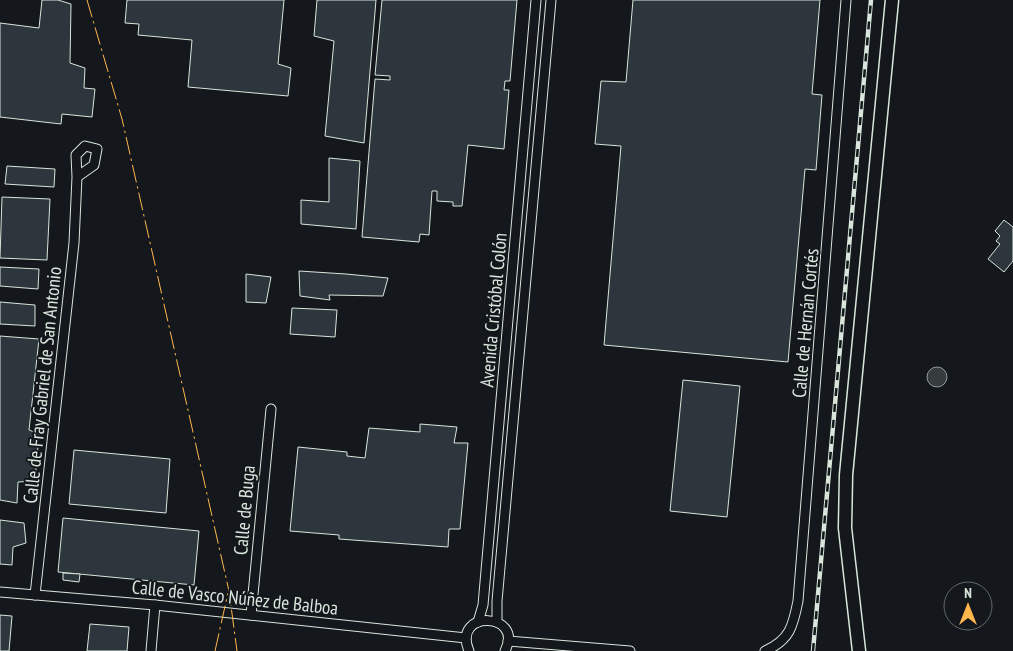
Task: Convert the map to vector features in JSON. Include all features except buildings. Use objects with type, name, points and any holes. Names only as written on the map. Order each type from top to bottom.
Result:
[{"type":"main road","points":[[859,651],[846,542],[845,489],[892,0]]},
{"type":"street","name":"Avenida Cristóbal Colón","points":[[478,622],[483,605],[536,0]]},
{"type":"street","name":"Avenida Cristóbal Colón","points":[[497,622],[497,601],[551,0]]},
{"type":"street","name":"Calle de Hernán Cortés","points":[[765,651],[780,644],[793,626],[798,601],[846,0]]},
{"type":"street","name":"Calle de Fray Gabriel de San Antonio","points":[[35,595],[74,243],[77,177]]},
{"type":"street","name":"Calle de Buga","points":[[251,615],[270,408]]},
{"type":"street","name":"Calle de Vasco Núñez de Balboa","points":[[0,592],[155,605],[466,638]]},
{"type":"street","points":[[151,651],[155,605]]},
{"type":"street","points":[[469,651],[466,638],[468,631],[478,622],[491,620],[497,622],[506,630],[508,641],[505,651]]},
{"type":"street","points":[[508,641],[630,651]]},
{"type":"shaded area","points":[[937,367],[944,370],[947,377],[944,384],[937,387],[930,384],[927,377],[930,370]]},
{"type":"railway","points":[[813,651],[871,0]]},
{"type":"power","points":[[87,0],[122,119],[229,591],[237,651]]},
{"type":"power","points":[[215,651],[228,593]]}]
